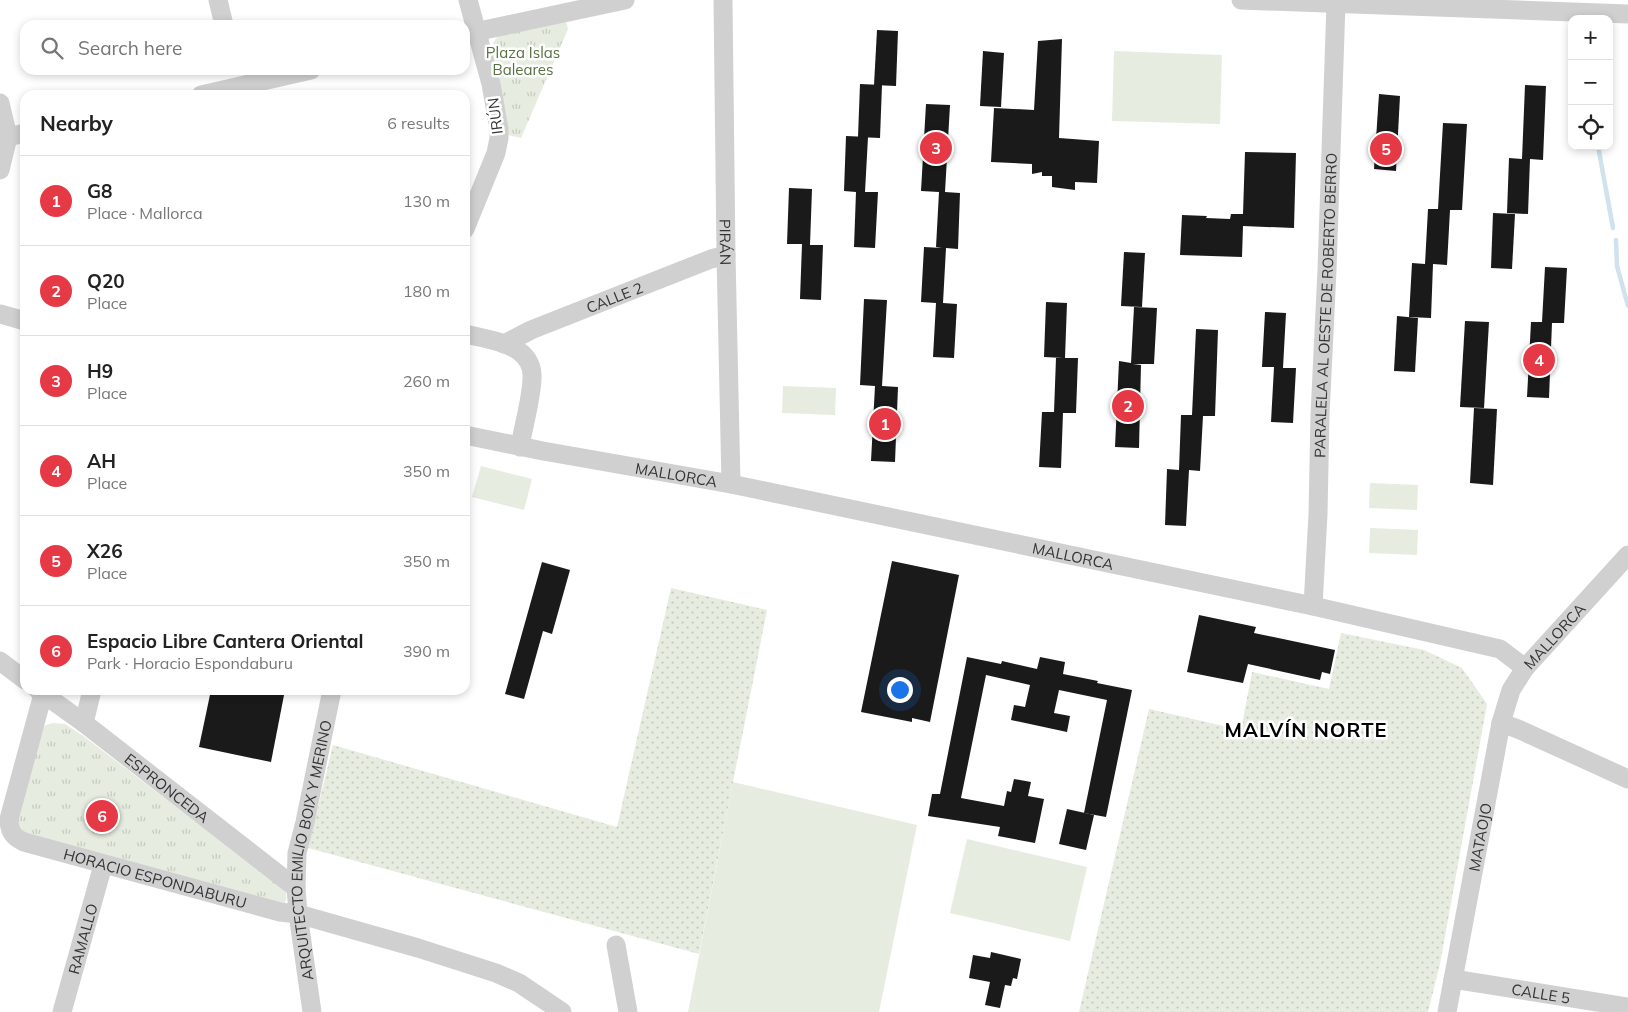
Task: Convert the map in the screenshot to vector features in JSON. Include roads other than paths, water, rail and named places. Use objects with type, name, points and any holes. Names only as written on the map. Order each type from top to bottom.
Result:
[{"type":"street","points":[[218,0],[223,20]]},
{"type":"street","name":"IRÚN","points":[[468,0],[470,20]]},
{"type":"street","points":[[471,33],[625,0]]},
{"type":"street","name":"PIRÁN","points":[[723,0],[731,484]]},
{"type":"street","points":[[1241,0],[1628,14]]},
{"type":"street","name":"PARALELA AL OESTE DE ROBERTO BERRO","points":[[1313,606],[1319,495],[1320,415],[1336,3]]},
{"type":"street","name":"IRÚN","points":[[470,217],[496,153],[499,138],[498,117],[494,100],[471,33]]},
{"type":"street","points":[[217,90],[237,84],[285,75]]},
{"type":"street","points":[[0,103],[16,135],[0,170]]},
{"type":"street","name":"CALLE 2","points":[[504,344],[531,330],[711,259],[726,255]]},
{"type":"street","points":[[0,314],[20,320]]},
{"type":"street","points":[[470,335],[504,344],[520,352],[530,365],[532,375],[520,447]]},
{"type":"street","name":"MALLORCA","points":[[470,436],[520,447],[731,484],[1313,606],[1500,649],[1525,668],[1628,555]]},
{"type":"street","points":[[0,661],[20,676]]},
{"type":"street","name":"MATAOJO","points":[[1447,1012],[1501,723],[1511,690],[1525,668]]},
{"type":"street","name":"HORACIO ESPONDABURU","points":[[40,695],[9,819],[9,828],[16,838],[103,865],[280,912],[298,914]]},
{"type":"street","name":"ESPRONCEDA","points":[[45,695],[296,888]]},
{"type":"street","points":[[84,723],[91,695]]},
{"type":"street","name":"ARQUITECTO EMILIO BOIX Y MERINO","points":[[312,1012],[298,914],[296,888],[297,852],[331,695]]},
{"type":"street","points":[[1501,723],[1628,779]]},
{"type":"street","name":"RAMALLO","points":[[62,1012],[103,865]]},
{"type":"street","points":[[298,914],[496,973],[519,982],[562,1012]]},
{"type":"street","points":[[616,945],[628,1012]]},
{"type":"street","name":"CALLE 5","points":[[1453,979],[1628,1007]]},
{"type":"waterway","points":[[1599,150],[1613,228]]},
{"type":"waterway","points":[[1616,240],[1617,266],[1628,306]]},
{"type":"place","name":"H9","points":[[936,148]]},
{"type":"place","name":"X26","points":[[1386,149]]},
{"type":"place","name":"AH","points":[[1539,360]]},
{"type":"place","name":"Q20","points":[[1128,406]]},
{"type":"place","name":"G8","points":[[885,424]]},
{"type":"place","name":"Espacio Libre Cantera Oriental","points":[[102,816]]},
{"type":"district","name":"MALVÍN NORTE","points":[[1306,729]]},
{"type":"park label","name":"Plaza Islas Baleares","points":[[523,60]]}]
